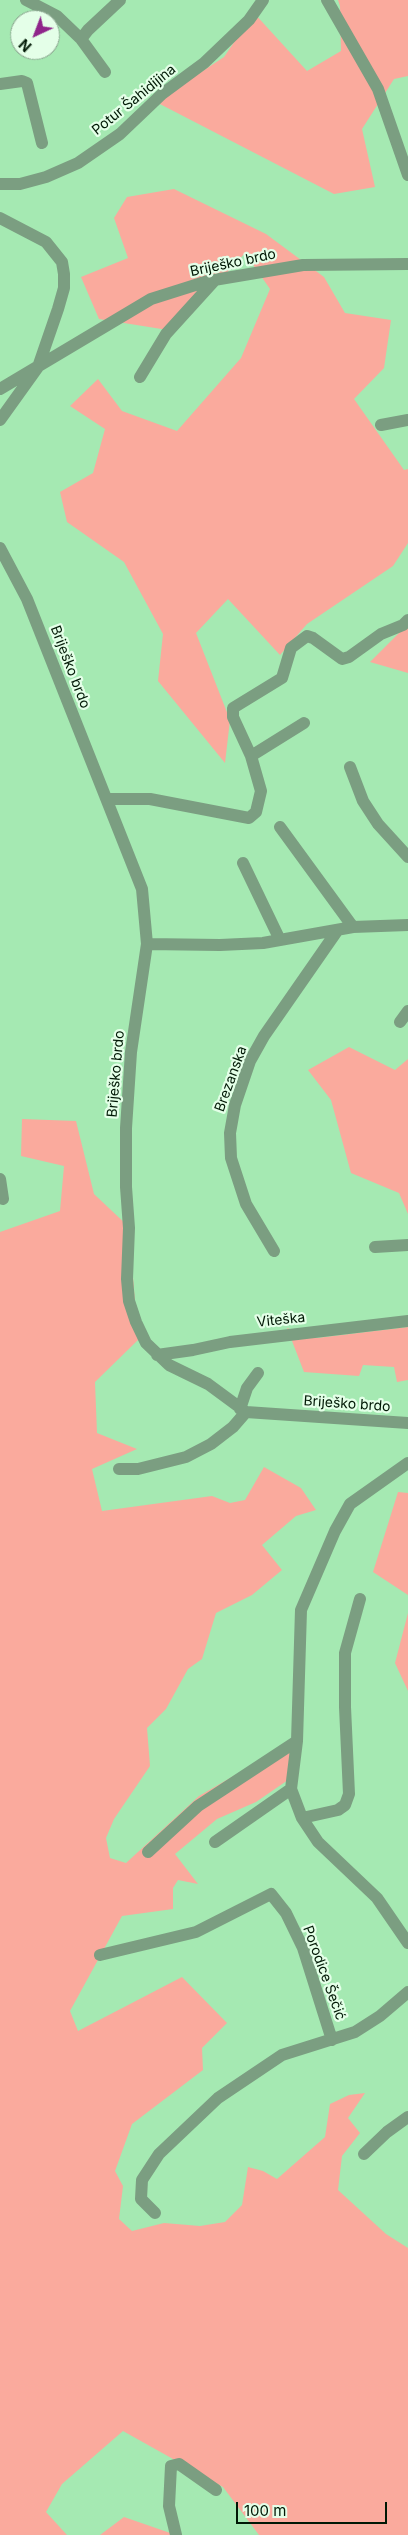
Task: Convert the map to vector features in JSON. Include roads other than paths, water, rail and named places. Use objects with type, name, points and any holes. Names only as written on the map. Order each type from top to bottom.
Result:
[{"type":"street","points":[[26,0],[57,16],[82,39],[105,72]]},
{"type":"street","points":[[82,39],[88,30],[120,0]]},
{"type":"street","name":"Potur Šahidijina","points":[[0,184],[20,184],[46,177],[78,163],[120,134],[162,94],[204,63],[249,20],[263,0]]},
{"type":"street","points":[[327,0],[378,89],[408,175]]},
{"type":"street","points":[[0,84],[22,81],[27,83],[42,143]]},
{"type":"street","points":[[0,218],[46,242],[56,252],[62,262],[64,288],[38,367],[0,420]]},
{"type":"street","name":"Briješko brdo","points":[[0,389],[151,299],[214,280],[303,265],[408,264]]},
{"type":"street","points":[[140,377],[166,334],[214,280]]},
{"type":"street","points":[[381,426],[408,420]]},
{"type":"street","name":"Briješko brdo","points":[[0,548],[28,599],[64,696],[142,889],[147,944],[130,1061],[126,1128],[126,1187],[129,1228],[127,1279],[129,1300],[136,1322],[146,1343],[168,1365],[208,1384],[243,1410],[408,1422]]},
{"type":"street","points":[[107,799],[150,799],[249,818],[256,812],[261,791],[251,756],[232,712],[252,695],[282,678],[287,655],[297,642],[307,636],[342,658],[349,657],[381,634],[408,620]]},
{"type":"street","points":[[251,756],[304,723]]},
{"type":"street","points":[[350,767],[363,801],[378,824],[408,856]]},
{"type":"street","points":[[280,827],[353,927]]},
{"type":"street","points":[[243,863],[280,940]]},
{"type":"street","points":[[147,944],[220,945],[280,940],[353,927],[408,925]]},
{"type":"street","name":"Brezanska","points":[[274,1251],[246,1204],[231,1158],[230,1133],[235,1105],[250,1061],[264,1036],[337,931]]},
{"type":"street","points":[[400,1022],[408,1011]]},
{"type":"street","points":[[0,1179],[3,1199]]},
{"type":"street","points":[[375,1247],[408,1245]]},
{"type":"street","name":"Viteška","points":[[157,1355],[230,1342],[408,1321]]},
{"type":"street","points":[[119,1469],[145,1468],[186,1458],[211,1444],[233,1428],[243,1410],[247,1388],[258,1373]]},
{"type":"street","points":[[408,1463],[350,1504],[335,1531],[301,1610],[297,1740],[290,1789],[302,1818],[318,1842],[377,1898],[408,1943]]},
{"type":"street","points":[[302,1818],[338,1810],[345,1805],[349,1794],[344,1708],[345,1653],[360,1599]]},
{"type":"street","points":[[148,1852],[198,1806],[297,1740]]},
{"type":"street","points":[[214,1842],[290,1789]]},
{"type":"street","name":"Porodice Šečić","points":[[100,1955],[196,1932],[271,1894],[286,1913],[302,1948],[332,2040]]},
{"type":"street","points":[[155,2213],[141,2199],[142,2180],[159,2154],[218,2098],[282,2055],[355,2032],[405,2000]]},
{"type":"street","points":[[364,2154],[387,2132],[408,2117]]},
{"type":"street","points":[[176,2535],[169,2506],[171,2466],[179,2464],[216,2490]]}]
